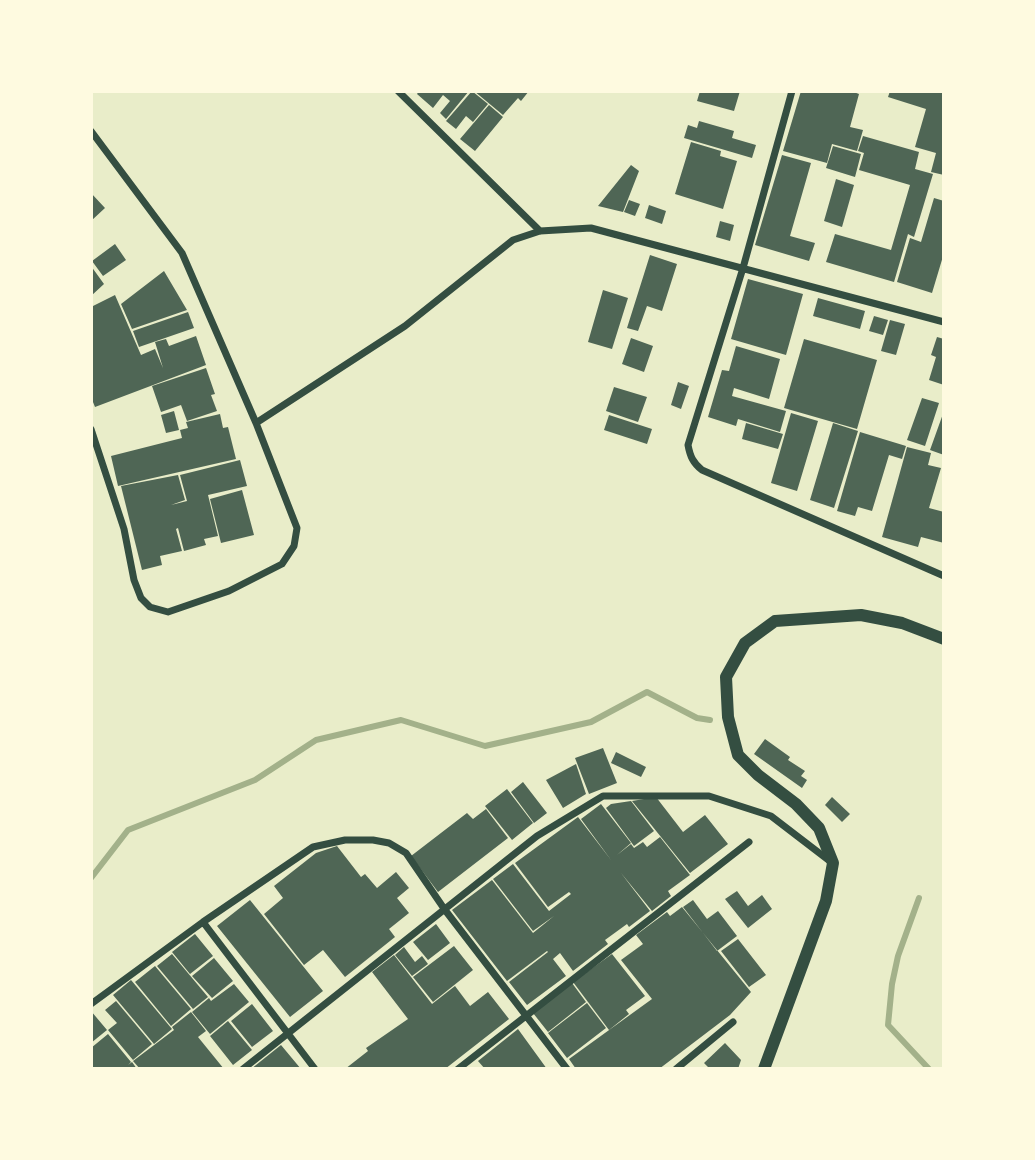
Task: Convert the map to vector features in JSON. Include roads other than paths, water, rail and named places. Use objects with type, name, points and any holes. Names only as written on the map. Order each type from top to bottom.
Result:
[{"type":"street","points":[[398,91],[540,231]]},
{"type":"street","points":[[792,91],[743,268],[688,445],[694,464],[702,470],[944,576]]},
{"type":"street","points":[[91,131],[183,253],[256,423],[297,528],[294,546],[282,564],[229,591],[167,612],[150,607],[141,598],[134,580],[124,530],[91,429]]},
{"type":"street","points":[[256,423],[405,326],[513,240],[540,231],[591,228],[944,323]]},
{"type":"street","points":[[764,1069],[826,901],[833,863],[819,828],[796,804],[737,755],[728,717],[726,677],[745,643],[775,621],[860,615],[902,623],[944,639]]},
{"type":"street","points":[[243,1069],[537,836],[603,796],[709,796],[771,816],[833,863]]},
{"type":"street","points":[[91,1004],[203,922],[313,847],[345,840],[373,840],[389,844],[406,853],[445,910],[567,1069]]},
{"type":"street","points":[[458,1069],[749,842]]},
{"type":"street","points":[[203,922],[316,1069]]},
{"type":"street","points":[[676,1069],[733,1022]]},
{"type":"waterway","points":[[91,878],[128,830],[255,780],[316,740],[401,720],[485,746],[591,722],[647,692],[697,718],[710,720]]},
{"type":"waterway","points":[[919,898],[898,956],[888,1025],[929,1069]]}]
